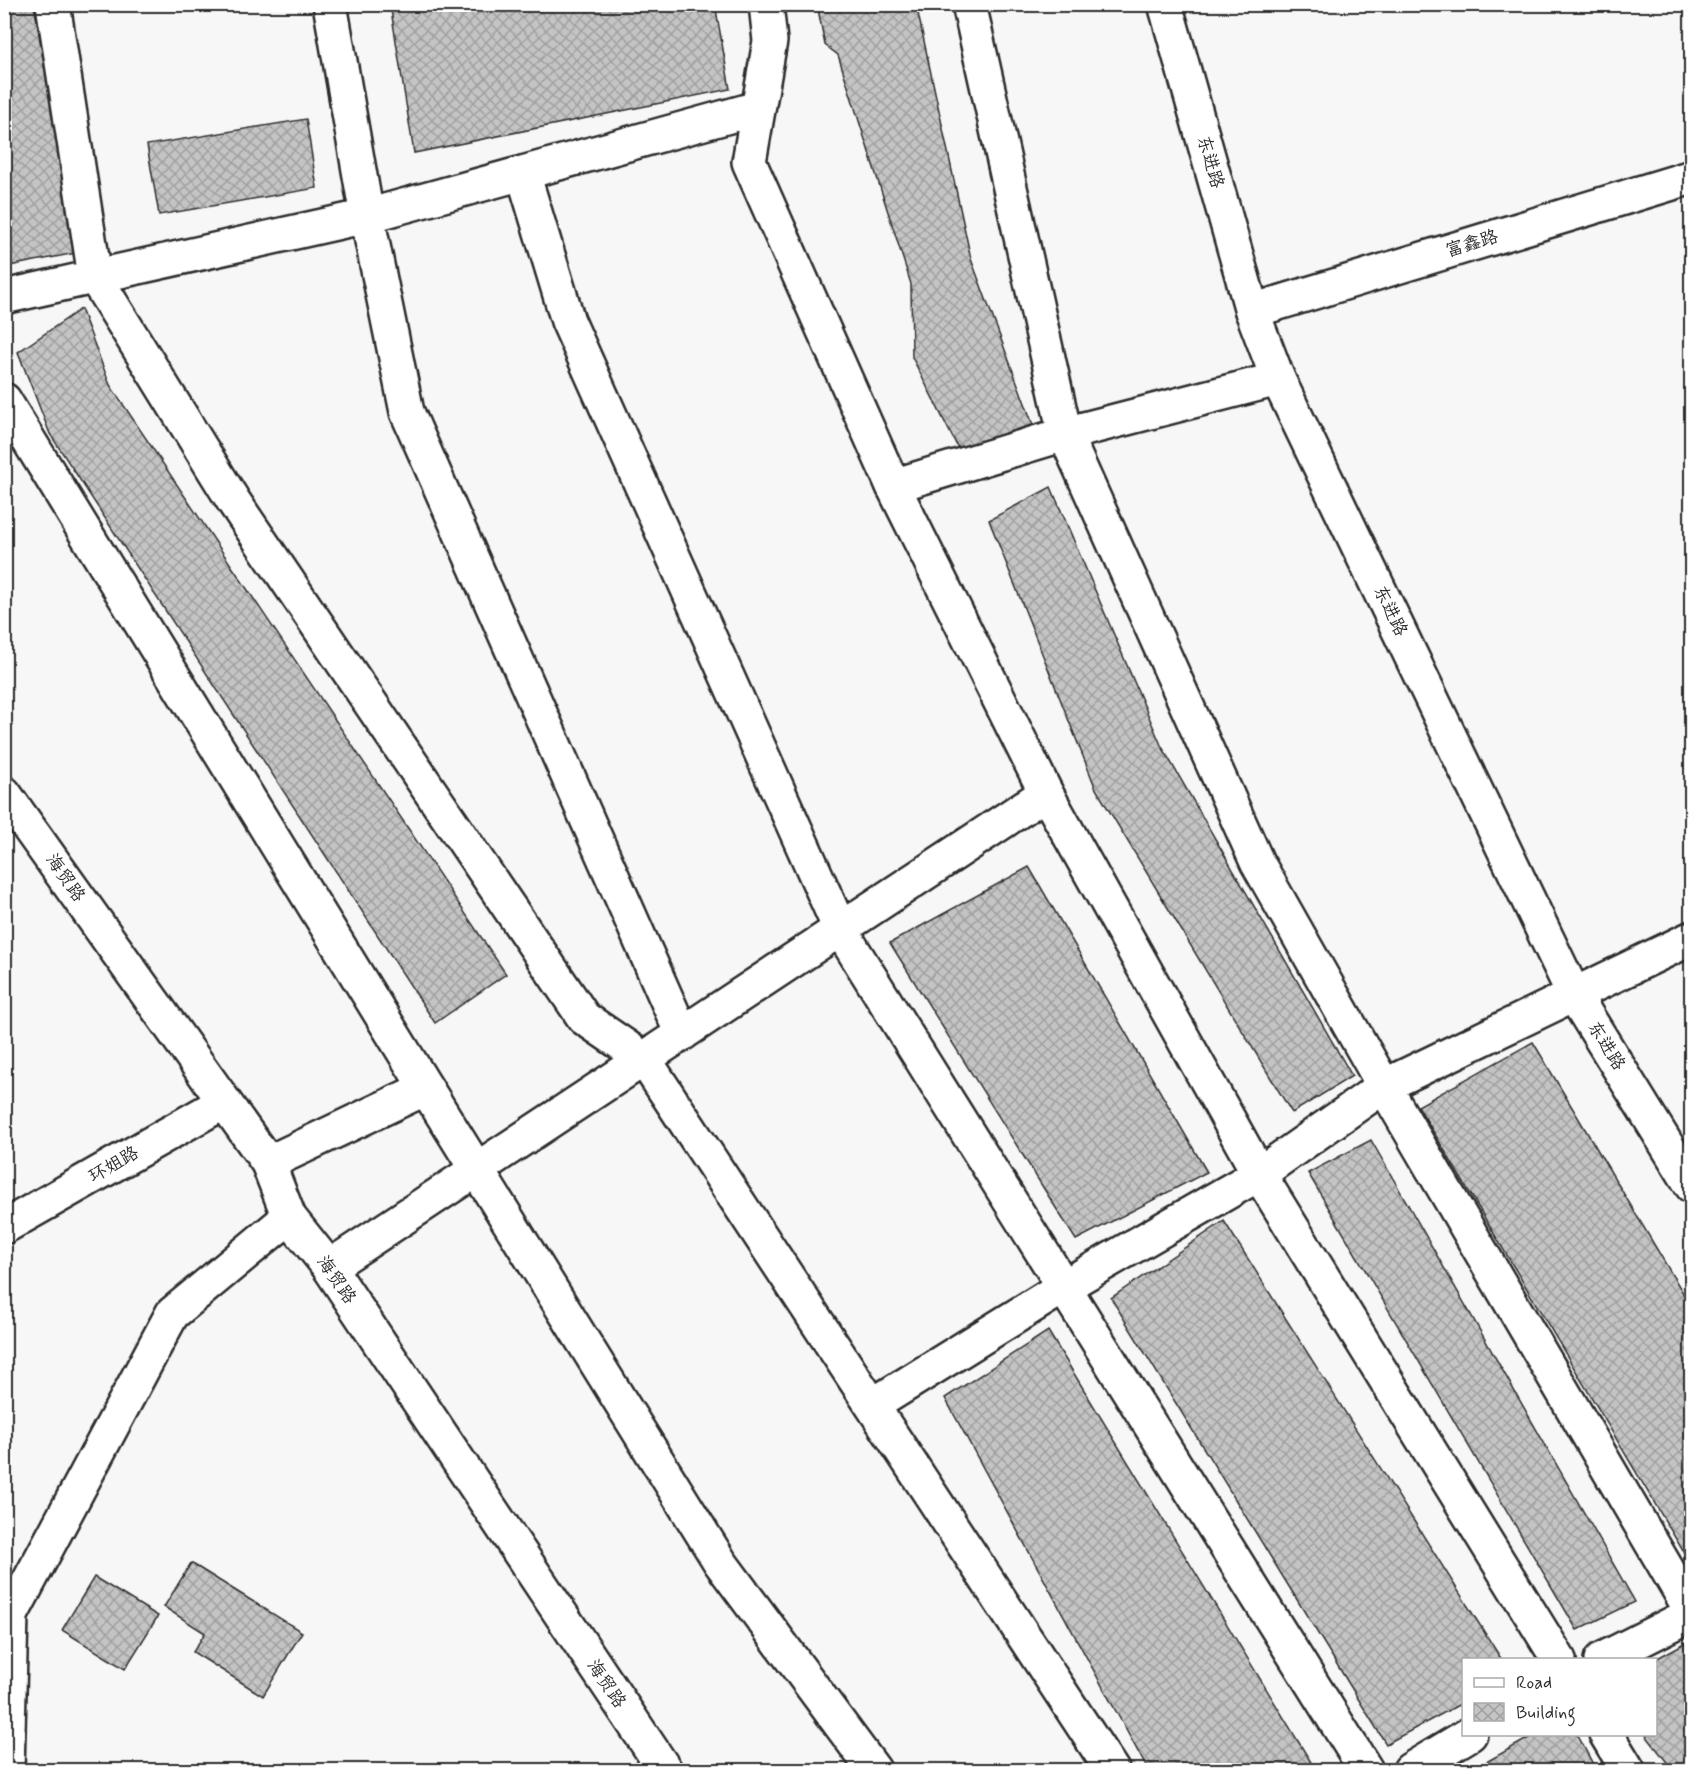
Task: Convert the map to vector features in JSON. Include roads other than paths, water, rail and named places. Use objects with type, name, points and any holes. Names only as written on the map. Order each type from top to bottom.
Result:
[{"type":"street","points":[[53,4],[95,277],[234,502],[584,1018],[644,1059],[1112,1770]]},
{"type":"street","points":[[330,4],[367,216],[407,412],[682,1034]]},
{"type":"street","points":[[766,4],[770,41],[749,162],[893,486],[1046,793],[1259,1173],[1558,1658]]},
{"type":"street","points":[[969,4],[1065,434],[1257,862],[1384,1086],[1692,1613],[1603,1658]]},
{"type":"street","name":"东进路","points":[[1166,4],[1251,311],[1278,379],[1574,994],[1692,1186]]},
{"type":"street","points":[[4,297],[367,216],[758,108]]},
{"type":"street","points":[[523,173],[568,321],[840,929],[1366,1770]]},
{"type":"street","name":"富鑫路","points":[[1251,311],[1692,177]]},
{"type":"street","points":[[893,486],[1065,434],[1278,379]]},
{"type":"street","points":[[4,400],[720,1562],[874,1770]]},
{"type":"street","name":"海贸路","points":[[4,793],[268,1163],[290,1216],[329,1267],[665,1770]]},
{"type":"street","points":[[329,1267],[1046,793]]},
{"type":"street","points":[[873,1406],[1063,1287],[1259,1173],[1384,1086],[1692,938]]},
{"type":"street","points":[[268,1163],[426,1088]]},
{"type":"street","name":"环姐路","points":[[4,1227],[224,1102]]},
{"type":"street","points":[[7,1770],[11,1615],[172,1314],[290,1216]]},
{"type":"street","points":[[1410,1770],[1467,1736]]},
{"type":"street","points":[[1607,1736],[1628,1770]]}]
